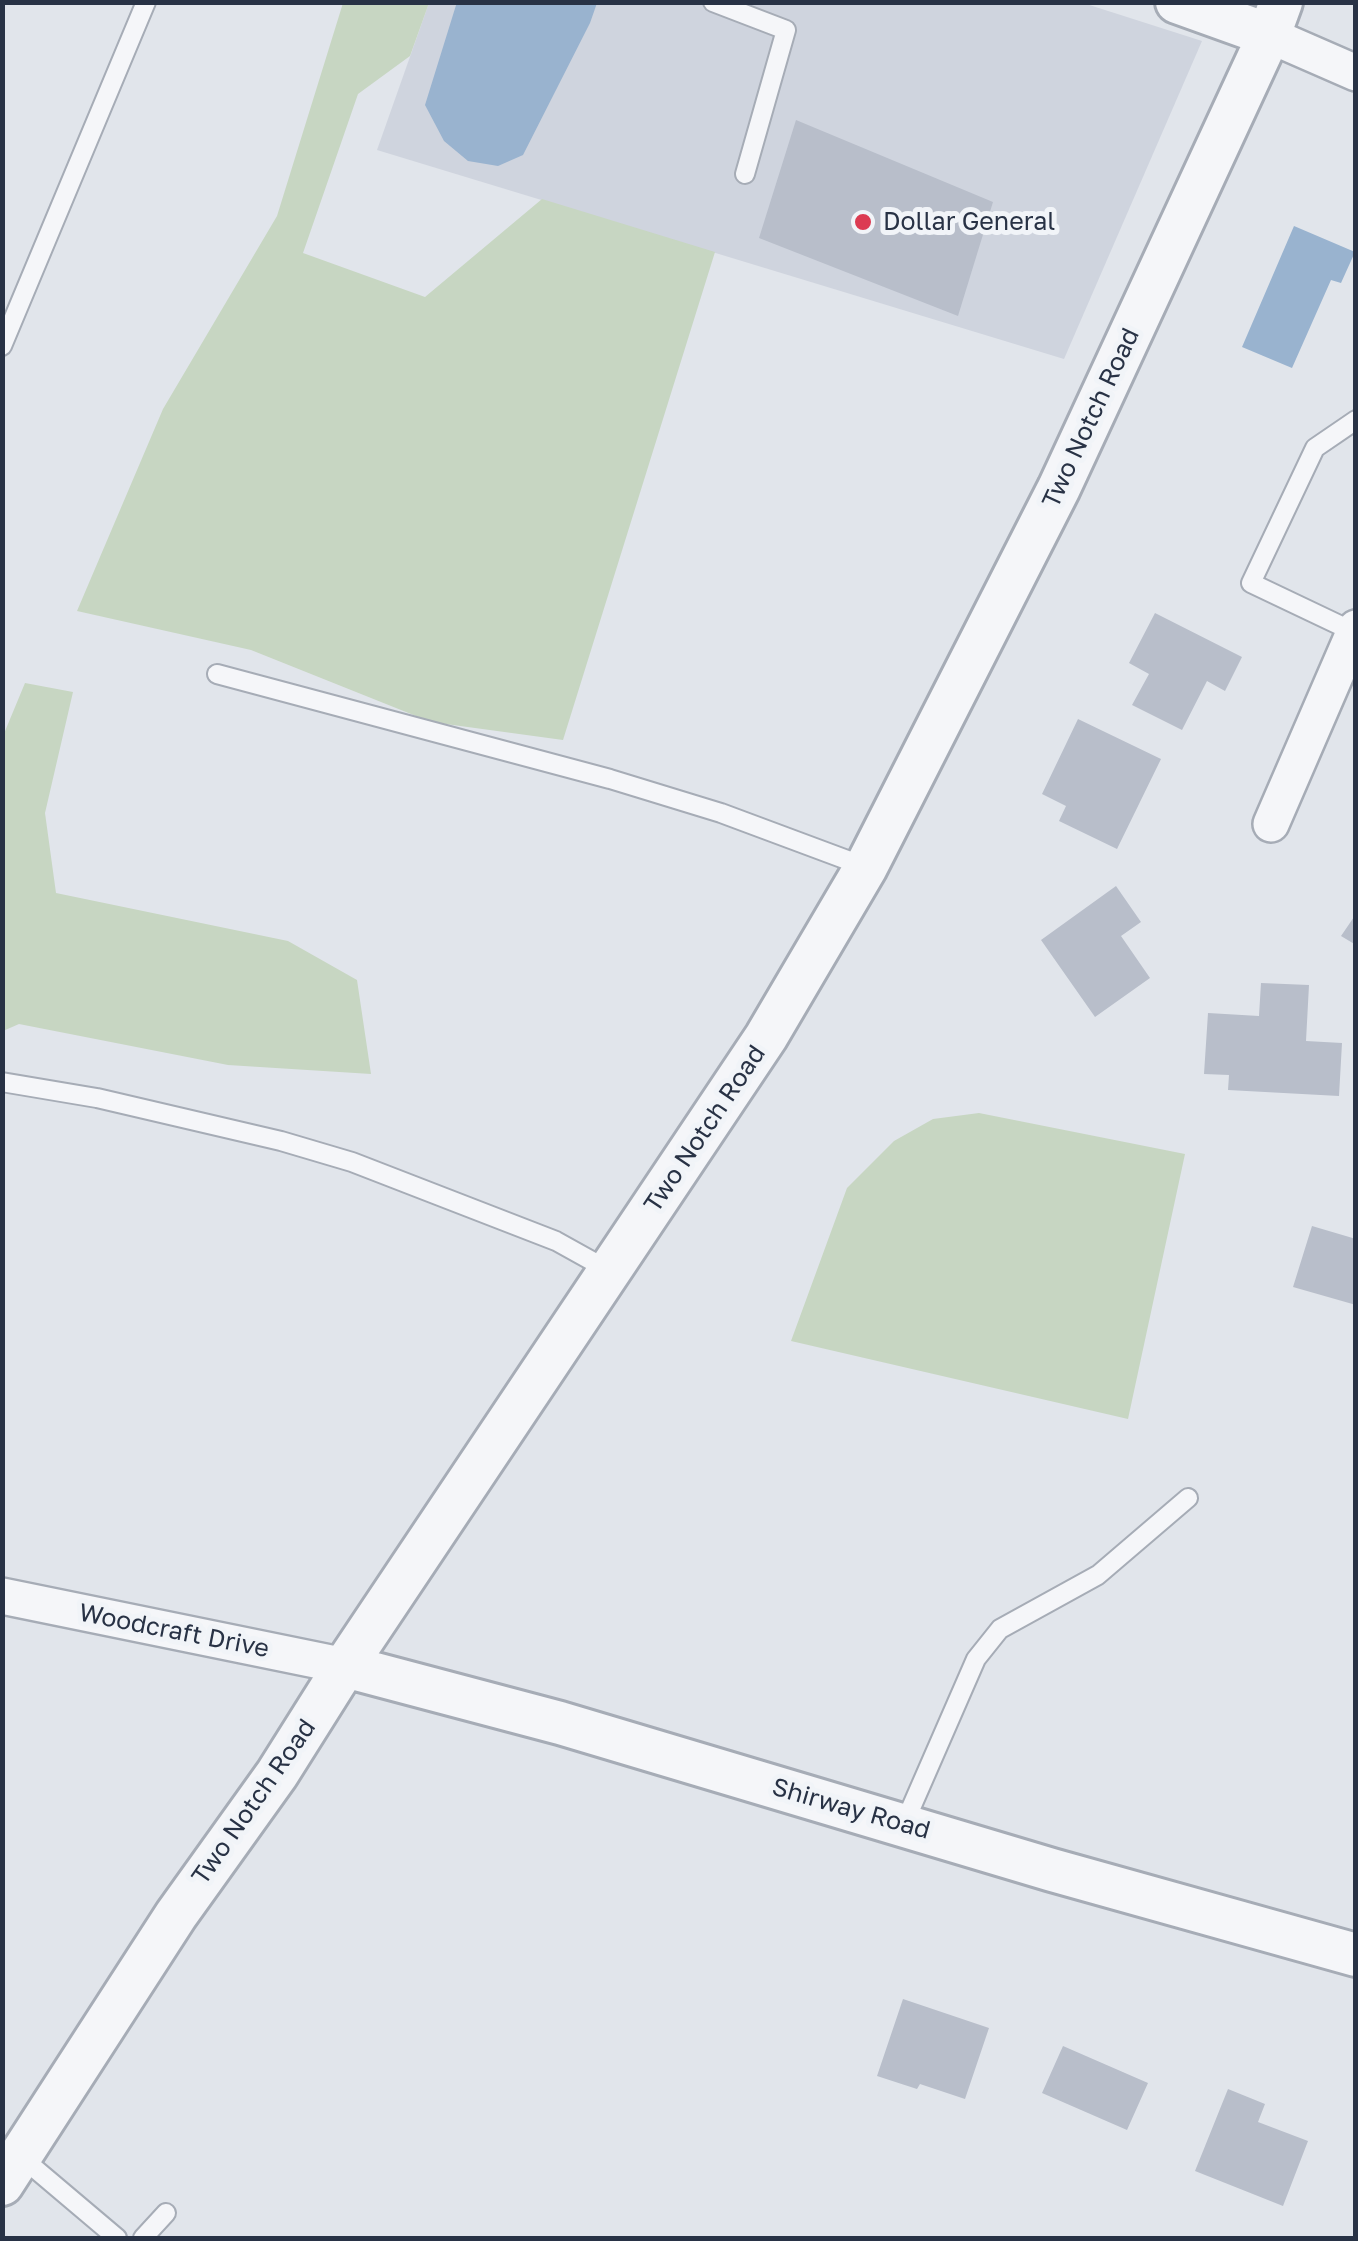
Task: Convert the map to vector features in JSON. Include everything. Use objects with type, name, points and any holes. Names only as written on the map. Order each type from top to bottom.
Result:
[{"type":"street","points":[[1176,2],[1275,19],[1356,73]]},
{"type":"street","name":"Two Notch Road","points":[[11,2170],[176,1914],[277,1774],[345,1666],[766,1038],[866,867],[1059,488],[1275,19]]},
{"type":"street","points":[[1270,824],[1355,630]]},
{"type":"street","name":"Woodcraft Drive","points":[[2,1596],[345,1666]]},
{"type":"street","name":"Shirway Road","points":[[345,1666],[560,1723],[1052,1870],[1356,1955]]},
{"type":"lane","points":[[2,346],[146,2]]},
{"type":"lane","points":[[713,2],[786,30],[745,174]]},
{"type":"lane","points":[[1355,630],[1251,583],[1315,448],[1356,420]]},
{"type":"lane","points":[[217,674],[610,779],[721,813],[866,867]]},
{"type":"lane","points":[[2,1082],[96,1098],[281,1141],[352,1162],[556,1241],[610,1272]]},
{"type":"lane","points":[[904,1824],[976,1659],[1000,1629],[1098,1575],[1188,1498]]},
{"type":"lane","points":[[11,2170],[117,2238]]},
{"type":"lane","points":[[143,2238],[166,2213]]},
{"type":"shaded area","points":[[1080,2],[1202,41],[1064,359],[377,150],[429,3]]},
{"type":"green space","points":[[343,3],[429,3],[410,56],[358,94],[303,253],[425,297],[542,199],[715,252],[563,740],[431,722],[251,650],[77,611],[163,409],[277,216]]},
{"type":"green space","points":[[25,683],[73,692],[45,813],[56,893],[288,941],[357,980],[371,1074],[228,1065],[19,1024],[3,1031],[3,736]]},
{"type":"green space","points":[[979,1113],[1185,1154],[1128,1419],[791,1341],[847,1188],[894,1141],[933,1119]]},
{"type":"water","points":[[457,2],[597,3],[523,155],[498,166],[468,161],[444,141],[425,105]]},
{"type":"water","points":[[1294,226],[1355,252],[1341,283],[1331,280],[1292,368],[1242,347]]},
{"type":"building","points":[[796,120],[993,202],[958,316],[759,238]]},
{"type":"building","points":[[1155,613],[1242,657],[1225,691],[1207,681],[1182,730],[1132,705],[1149,674],[1129,663]]},
{"type":"building","points":[[1078,719],[1161,759],[1117,849],[1059,821],[1066,806],[1042,794]]},
{"type":"building","points":[[1116,886],[1141,922],[1121,936],[1150,978],[1095,1017],[1041,940]]},
{"type":"building","points":[[1356,914],[1356,945],[1341,936]]},
{"type":"building","points":[[1261,983],[1309,985],[1306,1041],[1342,1043],[1339,1096],[1228,1090],[1229,1075],[1204,1074],[1208,1013],[1259,1016]]},
{"type":"building","points":[[1312,1226],[1356,1239],[1356,1305],[1293,1287]]},
{"type":"building","points":[[903,1999],[989,2028],[965,2099],[920,2084],[917,2089],[877,2076]]},
{"type":"building","points":[[1063,2046],[1148,2083],[1127,2130],[1042,2093]]},
{"type":"building","points":[[1228,2089],[1265,2104],[1258,2122],[1308,2141],[1283,2206],[1195,2171]]},
{"type":"place","name":"Dollar General","points":[[863,222]]}]
